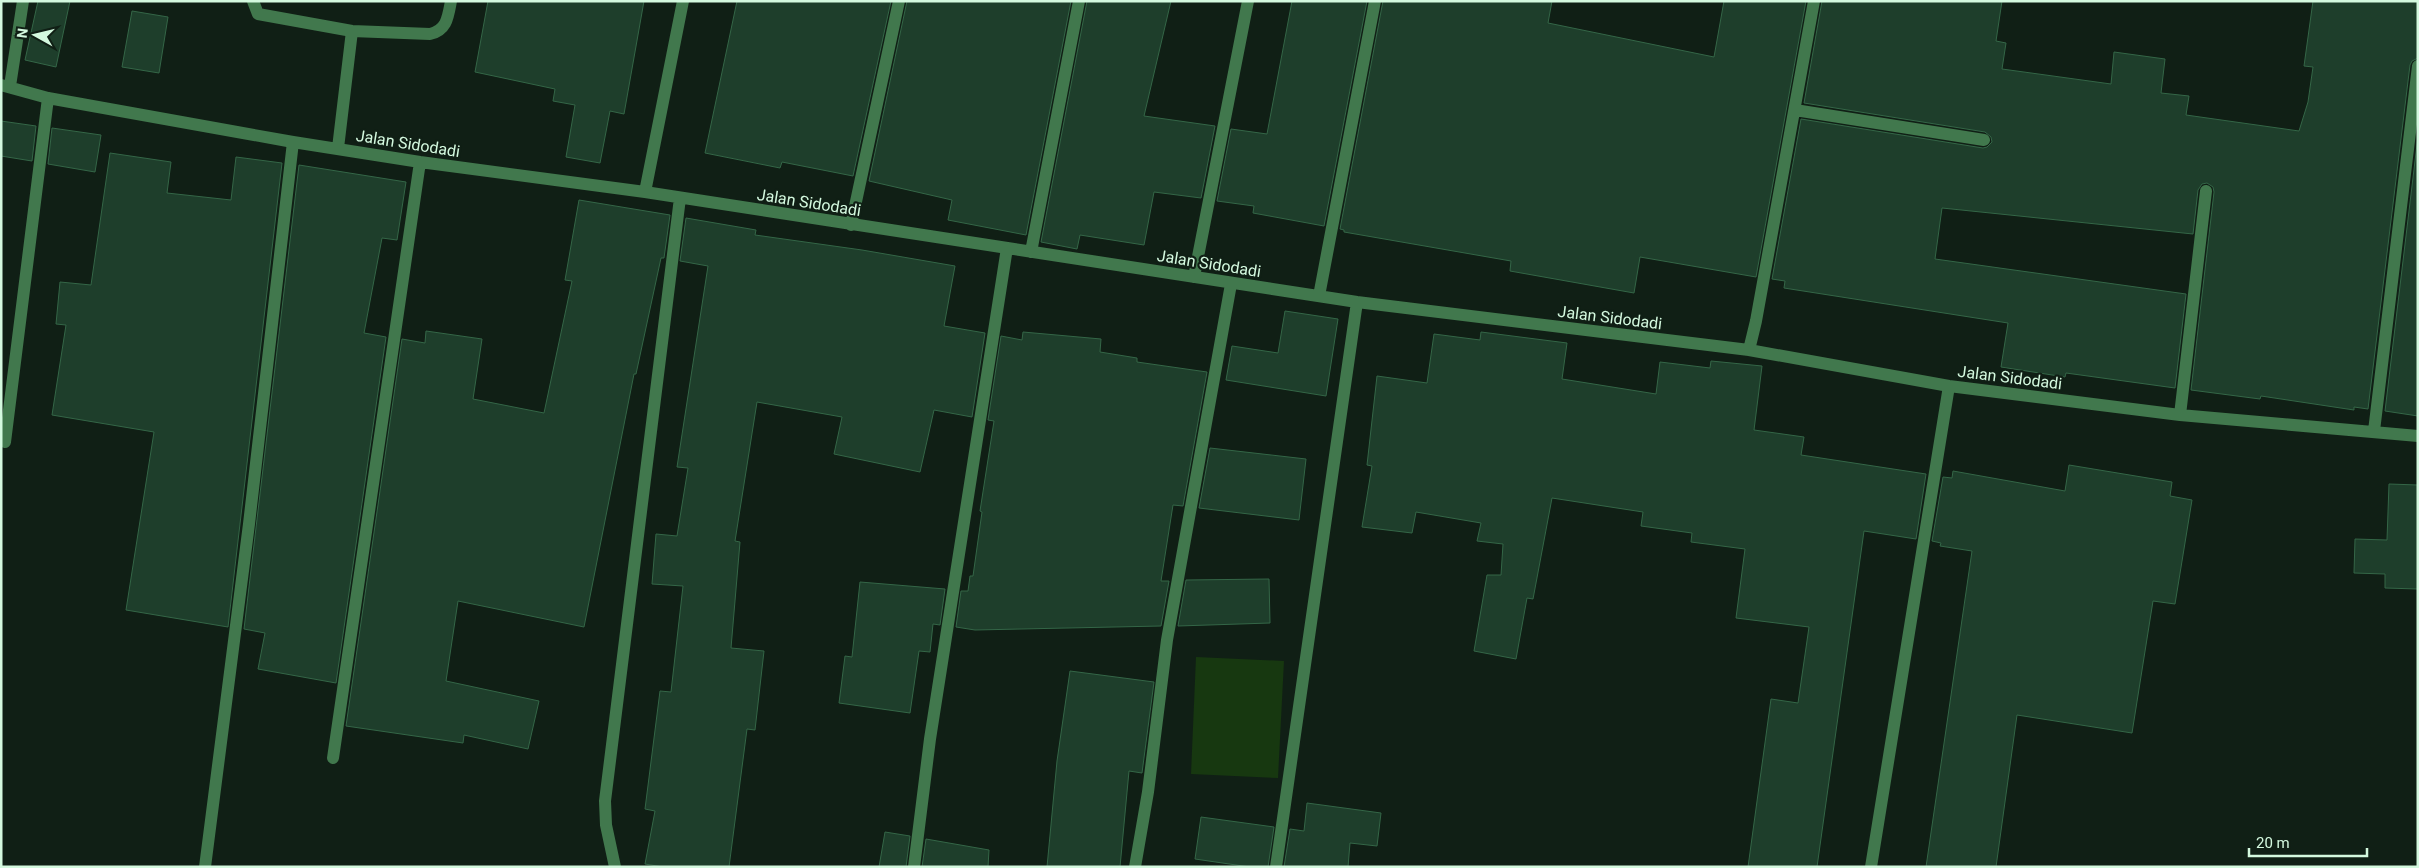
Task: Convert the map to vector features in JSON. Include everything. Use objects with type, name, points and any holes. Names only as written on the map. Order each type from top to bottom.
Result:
[{"type":"street","points":[[6,86],[23,1]]},
{"type":"street","points":[[253,1],[258,14],[352,31],[430,34],[439,32],[447,23],[451,1]]},
{"type":"street","points":[[645,192],[683,1]]},
{"type":"street","points":[[851,225],[899,1]]},
{"type":"street","points":[[1030,252],[1079,1]]},
{"type":"street","points":[[1194,277],[1248,1]]},
{"type":"street","points":[[1319,296],[1375,1]]},
{"type":"street","points":[[1749,350],[1756,321],[1814,1]]},
{"type":"street","points":[[338,148],[352,31]]},
{"type":"street","points":[[2374,431],[2418,66]]},
{"type":"street","name":"Jalan Sidodadi","points":[[6,86],[48,98],[293,142],[420,162],[645,192],[1231,284],[1357,302],[1749,350],[1949,386],[2180,415],[2418,436]]},
{"type":"street","points":[[5,442],[48,98]]},
{"type":"street","points":[[1795,110],[1984,140]]},
{"type":"street","points":[[205,867],[249,524],[293,142]]},
{"type":"street","points":[[334,758],[420,162]]},
{"type":"street","points":[[2180,415],[2206,191]]},
{"type":"street","points":[[615,867],[606,825],[605,801],[680,198]]},
{"type":"street","points":[[914,867],[930,739],[1007,248]]},
{"type":"street","points":[[1135,867],[1148,792],[1167,640],[1231,284]]},
{"type":"street","points":[[1276,867],[1357,302]]},
{"type":"street","points":[[1871,867],[1949,386]]},
{"type":"shaded area","points":[[1196,657],[1284,661],[1278,778],[1191,774]]},
{"type":"building","points":[[38,1],[70,1],[56,67],[25,60]]},
{"type":"building","points":[[488,1],[644,1],[624,114],[610,111],[600,163],[566,157],[575,105],[553,101],[555,89],[475,72]]},
{"type":"building","points":[[737,1],[891,1],[853,176],[782,162],[780,168],[705,153]]},
{"type":"building","points":[[907,1],[1071,1],[1026,235],[948,220],[952,200],[869,181]]},
{"type":"building","points":[[1087,1],[1171,1],[1144,116],[1215,126],[1201,198],[1154,192],[1144,245],[1080,235],[1077,249],[1041,242]]},
{"type":"building","points":[[1292,1],[1367,1],[1324,226],[1253,213],[1254,206],[1217,201],[1231,129],[1267,134]]},
{"type":"building","points":[[1383,1],[1552,1],[1548,23],[1714,57],[1724,1],[1806,1],[1756,277],[1640,257],[1634,293],[1510,271],[1511,261],[1344,232],[1344,230],[1340,229]]},
{"type":"building","points":[[1822,1],[2002,1],[1996,41],[2006,43],[2002,69],[2111,84],[2114,52],[2165,59],[2161,93],[2189,96],[2186,115],[2299,131],[2308,102],[2313,67],[2304,66],[2313,1],[2418,1],[2418,58],[2412,61],[2410,65],[2368,409],[2354,407],[2354,410],[2261,396],[2260,399],[2191,390],[2214,192],[2213,187],[2207,183],[2202,184],[2198,190],[2193,234],[1942,208],[1935,259],[2186,294],[2175,388],[2066,373],[2065,377],[2001,367],[2008,323],[1784,288],[1785,281],[1772,279],[1801,119],[1983,148],[1992,142],[1991,137],[1985,132],[1804,103]]},
{"type":"building","points":[[132,11],[168,17],[159,73],[122,67]]},
{"type":"building","points":[[1,121],[36,126],[32,161],[1,156]]},
{"type":"building","points":[[52,128],[101,135],[95,172],[48,164]]},
{"type":"building","points":[[2418,136],[2418,416],[2385,411]]},
{"type":"building","points":[[110,153],[171,162],[167,193],[231,200],[236,157],[282,163],[228,627],[126,610],[154,432],[52,415],[66,325],[56,324],[60,282],[91,285]]},
{"type":"building","points":[[299,165],[406,182],[397,240],[382,238],[364,333],[386,337],[336,683],[258,669],[265,633],[244,629]]},
{"type":"building","points":[[579,200],[670,215],[664,258],[661,258],[636,374],[634,374],[584,627],[458,601],[446,681],[539,701],[528,749],[464,735],[463,743],[346,726],[402,339],[425,343],[426,331],[482,339],[473,399],[544,413],[572,281],[565,280]]},
{"type":"building","points":[[686,218],[756,230],[755,235],[862,250],[955,266],[944,326],[985,333],[972,417],[934,410],[920,472],[834,454],[842,417],[757,402],[735,541],[740,542],[731,648],[764,651],[755,730],[747,729],[729,867],[663,867],[645,864],[655,811],[645,809],[660,691],[671,692],[683,586],[652,584],[656,534],[677,536],[688,468],[677,467],[708,266],[680,261]]},
{"type":"building","points":[[1285,311],[1338,319],[1326,396],[1226,380],[1232,346],[1278,353]]},
{"type":"building","points":[[1023,332],[1101,339],[1100,352],[1137,358],[1137,362],[1207,372],[1183,506],[1173,505],[1161,581],[1169,581],[1161,626],[975,630],[956,627],[961,591],[968,591],[970,576],[973,576],[982,512],[980,511],[994,421],[988,420],[1001,336],[1022,340]]},
{"type":"building","points":[[1481,332],[1567,343],[1562,379],[1656,394],[1660,362],[1710,368],[1711,361],[1762,366],[1754,430],[1804,437],[1801,455],[1926,474],[1916,539],[1864,531],[1817,867],[1748,867],[1771,699],[1798,703],[1809,627],[1736,618],[1745,549],[1691,542],[1692,533],[1641,526],[1643,512],[1552,498],[1533,599],[1527,598],[1516,659],[1474,651],[1487,575],[1501,575],[1503,544],[1477,541],[1481,523],[1416,512],[1412,533],[1362,527],[1372,466],[1367,465],[1377,376],[1427,383],[1434,334],[1480,340]]},
{"type":"building","points":[[1210,448],[1306,459],[1299,520],[1199,508]]},
{"type":"building","points":[[2069,465],[2172,482],[2170,496],[2192,500],[2175,604],[2153,601],[2132,733],[2017,715],[1996,867],[1926,867],[1972,551],[1940,546],[1941,543],[1932,541],[1943,477],[1952,478],[1953,471],[2065,491]]},
{"type":"building","points":[[2389,484],[2418,485],[2418,589],[2385,588],[2385,574],[2354,573],[2355,539],[2387,540]]},
{"type":"building","points":[[1269,579],[1270,623],[1178,626],[1186,580]]},
{"type":"building","points":[[860,582],[945,589],[940,625],[933,624],[930,652],[919,651],[910,713],[839,703],[845,656],[852,657]]},
{"type":"building","points":[[1070,671],[1154,682],[1142,773],[1129,771],[1120,867],[1047,867],[1057,761]]},
{"type":"building","points":[[1307,803],[1381,813],[1377,846],[1350,843],[1348,867],[1284,867],[1290,829],[1304,831]]},
{"type":"building","points":[[1201,817],[1274,827],[1268,867],[1250,867],[1195,859]]},
{"type":"building","points":[[885,832],[910,836],[906,867],[879,867]]},
{"type":"building","points":[[926,839],[989,850],[988,867],[922,867]]}]
